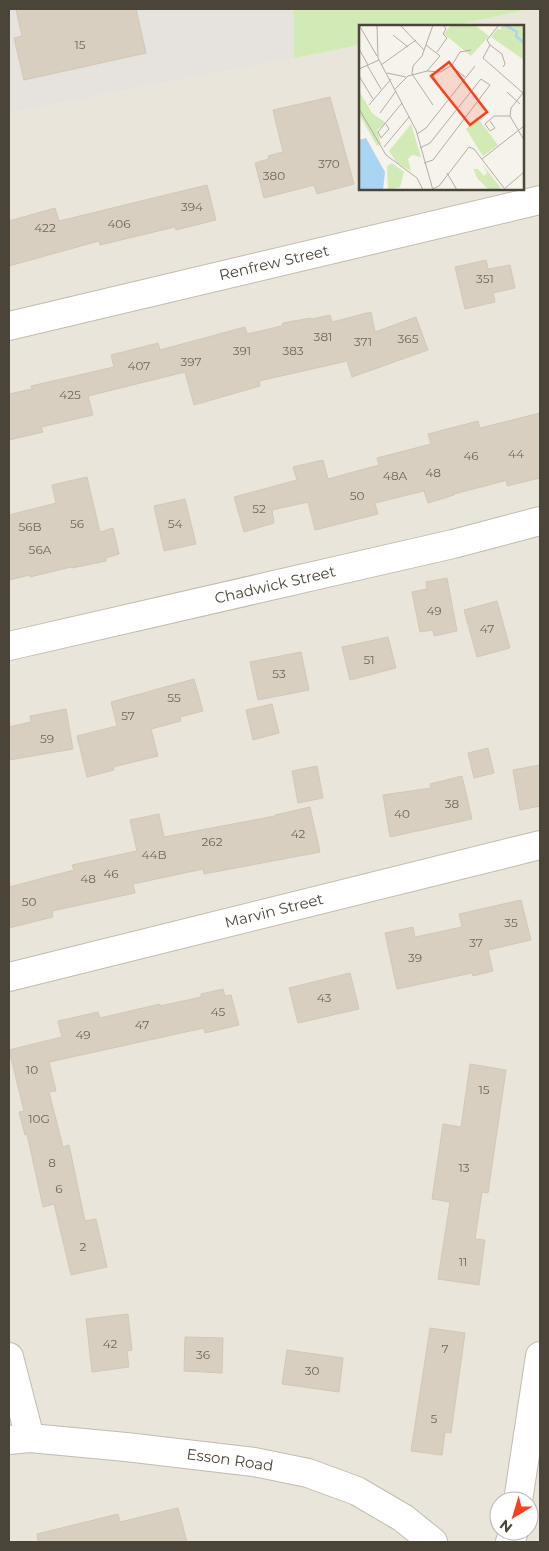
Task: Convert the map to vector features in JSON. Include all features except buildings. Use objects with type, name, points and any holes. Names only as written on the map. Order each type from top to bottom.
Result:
[{"type":"street","name":"Renfrew Street","points":[[9,326],[540,200]]},
{"type":"street","name":"Chadwick Street","points":[[9,646],[453,544],[540,521]]},
{"type":"street","name":"Marvin Street","points":[[9,977],[540,845]]},
{"type":"street","points":[[520,1491],[540,1356]]},
{"type":"street","points":[[9,1357],[20,1439]]},
{"type":"street","name":"Esson Road","points":[[20,1439],[254,1462],[308,1473],[356,1491],[403,1518],[433,1542]]},
{"type":"shaded area","points":[[9,9],[294,9],[294,58],[9,113]]},
{"type":"shaded area","points":[[531,9],[540,9],[540,1542],[9,1542],[9,113],[359,45],[359,190],[524,190],[524,25],[457,25]]},
{"type":"green space","points":[[294,9],[531,9],[457,25],[359,25],[359,45],[294,58]]}]
